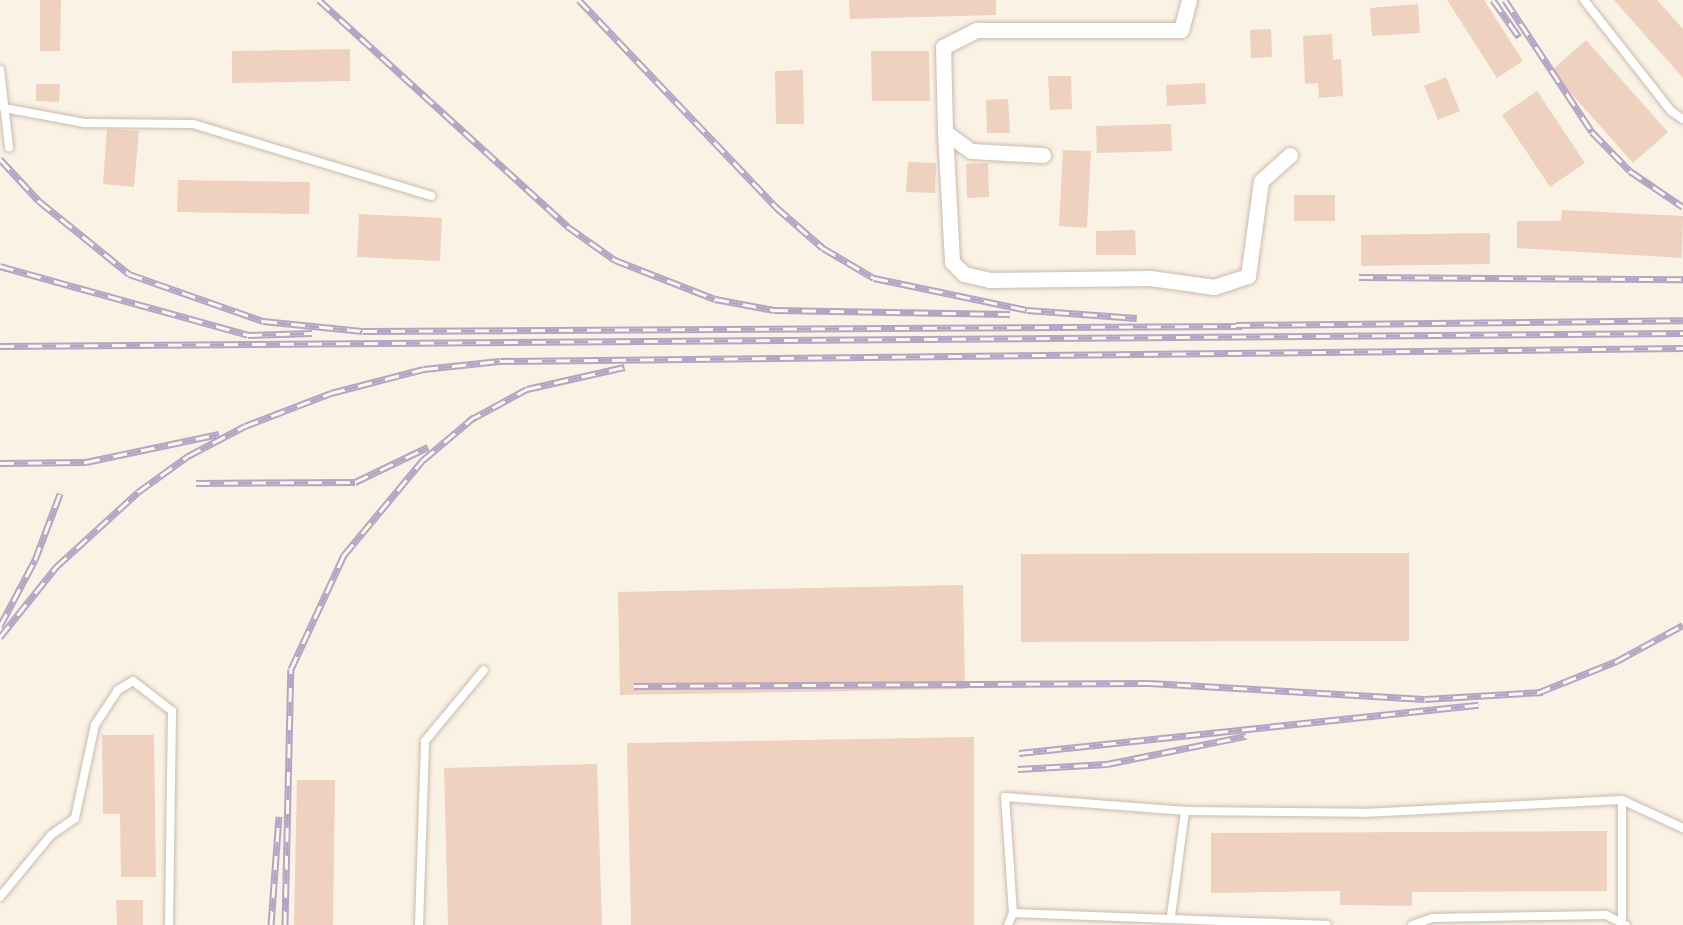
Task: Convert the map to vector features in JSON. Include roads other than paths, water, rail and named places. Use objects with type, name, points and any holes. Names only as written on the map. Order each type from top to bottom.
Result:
[{"type":"street","points":[[1189,0],[1181,30],[977,30],[943,47],[952,262],[964,274],[989,280],[1150,278],[1214,287],[1248,276],[1261,182],[1290,155]]},
{"type":"street","points":[[945,132],[971,151],[1043,155]]},
{"type":"lane","points":[[1584,0],[1671,111],[1683,119]]},
{"type":"lane","points":[[0,70],[9,147]]},
{"type":"lane","points":[[4,108],[85,123],[193,124],[431,196]]},
{"type":"lane","points":[[419,925],[425,741],[484,670]]},
{"type":"lane","points":[[0,897],[51,835],[75,818],[95,725],[118,690],[133,681],[172,711],[169,925]]},
{"type":"lane","points":[[1008,925],[1013,914],[1005,797],[1185,811],[1363,813],[1622,800],[1683,828]]},
{"type":"lane","points":[[1412,925],[1432,918],[1606,915],[1624,924],[1622,800]]},
{"type":"lane","points":[[1170,916],[1185,811]]},
{"type":"lane","points":[[1013,914],[1170,916],[1327,925]]},
{"type":"railway","points":[[319,0],[567,226],[615,260],[715,299],[774,310],[1010,314]]},
{"type":"railway","points":[[579,0],[776,207],[823,248],[874,278],[1027,310],[1137,318]]},
{"type":"railway","points":[[1493,0],[1519,37]]},
{"type":"railway","points":[[1505,0],[1592,132],[1630,171],[1683,207]]},
{"type":"railway","points":[[0,159],[39,201],[129,274],[263,321],[363,331],[1242,326]]},
{"type":"railway","points":[[0,266],[248,335],[312,333]]},
{"type":"railway","points":[[1359,277],[1683,279]]},
{"type":"railway","points":[[1236,325],[1683,320]]},
{"type":"railway","points":[[0,346],[1683,333]]},
{"type":"railway","points":[[0,637],[56,567],[138,492],[188,456],[245,426],[331,393],[424,369],[500,361],[1683,348]]},
{"type":"railway","points":[[468,421],[527,389],[625,367]]},
{"type":"railway","points":[[285,925],[291,669],[344,555],[423,460],[474,417]]},
{"type":"railway","points":[[0,463],[86,462],[219,434]]},
{"type":"railway","points":[[196,483],[355,482],[428,447]]},
{"type":"railway","points":[[0,626],[35,560],[60,494]]},
{"type":"railway","points":[[1537,693],[1617,661],[1683,625]]},
{"type":"railway","points":[[634,686],[1149,683],[1425,699],[1543,692]]},
{"type":"railway","points":[[1019,753],[1478,705]]},
{"type":"railway","points":[[1018,769],[1107,764],[1246,736]]},
{"type":"railway","points":[[271,925],[279,816]]}]
